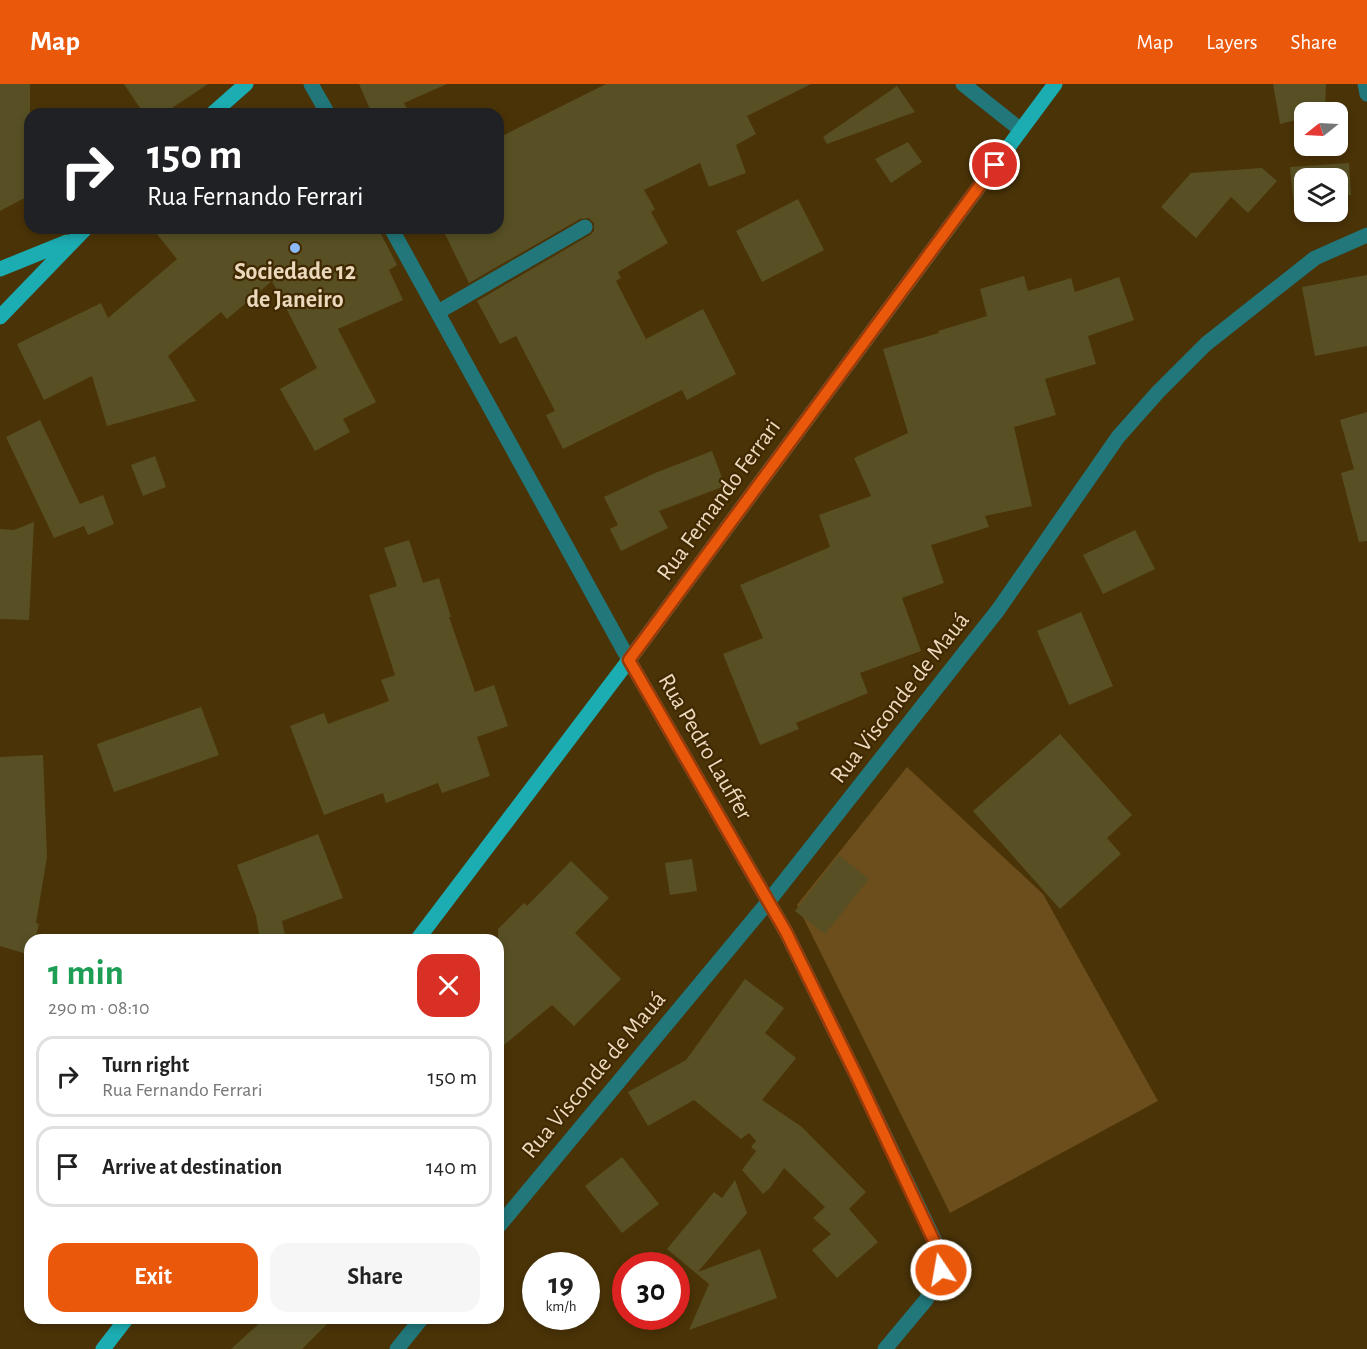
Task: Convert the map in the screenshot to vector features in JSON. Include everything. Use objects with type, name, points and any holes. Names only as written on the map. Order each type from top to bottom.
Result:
[{"type":"main road","points":[[219,108],[246,84]]},
{"type":"main road","name":"Rua Fernando Ferrari","points":[[422,934],[629,660],[1055,84]]},
{"type":"main road","points":[[0,317],[79,234]]},
{"type":"main road","points":[[0,269],[72,240]]},
{"type":"main road","points":[[103,1349],[122,1324]]},
{"type":"street","points":[[311,84],[325,108]]},
{"type":"street","points":[[963,84],[1021,130]]},
{"type":"street","points":[[1365,84],[1367,94]]},
{"type":"street","points":[[438,312],[585,227]]},
{"type":"street","name":"Rua Pedro Lauffer","points":[[394,234],[629,660],[786,932],[940,1254],[941,1270],[926,1300],[885,1349]]},
{"type":"street","name":"Rua Visconde de Mauá","points":[[504,1220],[768,902],[998,610],[1118,437],[1158,392],[1206,344],[1315,258],[1367,235]]},
{"type":"street","points":[[397,1349],[417,1324]]},
{"type":"shaded area","points":[[907,767],[1043,894],[1158,1101],[950,1213],[797,905]]},
{"type":"building","points":[[0,84],[30,84],[30,108],[24,108],[24,198],[0,211]]},
{"type":"building","points":[[124,84],[208,84],[172,108],[140,108]]},
{"type":"building","points":[[359,84],[447,84],[404,103],[407,108],[369,108]]},
{"type":"building","points":[[606,84],[811,84],[747,116],[756,134],[736,145],[746,173],[709,187],[700,163],[644,190],[655,209],[651,212],[668,243],[618,272],[621,278],[616,281],[646,339],[703,309],[736,374],[687,400],[682,390],[563,449],[546,415],[555,411],[516,336],[500,344],[477,301],[590,235],[594,231],[594,223],[589,218],[580,219],[469,283],[445,234],[504,234],[504,135]]},
{"type":"building","points":[[1273,84],[1326,84],[1325,102],[1294,102],[1294,121],[1280,124]]},
{"type":"building","points":[[897,86],[915,112],[827,144],[823,137]]},
{"type":"building","points":[[908,142],[922,162],[891,183],[875,159]]},
{"type":"building","points":[[1349,163],[1351,195],[1348,195],[1348,168],[1294,168],[1293,199],[1290,167]]},
{"type":"building","points":[[1262,168],[1277,181],[1248,213],[1231,197],[1196,238],[1161,207],[1191,173]]},
{"type":"building","points":[[798,199],[824,250],[762,282],[736,231]]},
{"type":"building","points":[[157,234],[381,234],[397,265],[389,270],[403,300],[338,329],[376,402],[343,419],[350,432],[315,451],[280,389],[317,368],[272,281],[227,319],[221,312],[168,356],[196,401],[107,426],[92,376],[44,400],[17,344],[101,303],[108,318],[177,259]]},
{"type":"building","points":[[1367,275],[1367,346],[1315,356],[1302,287]]},
{"type":"building","points":[[1024,276],[1028,291],[1071,278],[1075,292],[1119,277],[1134,320],[1088,336],[1096,364],[1045,379],[1056,415],[1014,427],[1032,506],[985,516],[989,527],[931,545],[944,583],[902,598],[921,651],[860,673],[868,693],[796,723],[799,729],[760,745],[723,654],[763,638],[740,585],[830,547],[819,515],[871,496],[854,458],[908,433],[883,349],[987,316],[980,289]]},
{"type":"building","points":[[1367,412],[1367,541],[1359,542],[1341,473],[1354,469],[1340,420]]},
{"type":"building","points":[[40,420],[80,504],[103,495],[114,524],[88,535],[84,526],[54,538],[6,437]]},
{"type":"building","points":[[712,451],[725,486],[659,511],[668,528],[621,551],[610,529],[618,525],[604,497],[655,473]]},
{"type":"building","points":[[155,456],[166,487],[143,496],[131,465]]},
{"type":"building","points":[[34,522],[29,620],[0,619],[0,529],[14,530]]},
{"type":"building","points":[[1135,530],[1155,569],[1103,594],[1083,555]]},
{"type":"building","points":[[409,540],[423,583],[439,578],[451,617],[449,617],[475,692],[494,685],[508,726],[477,737],[490,776],[442,793],[438,783],[386,803],[383,793],[324,815],[290,726],[324,713],[328,724],[389,701],[381,680],[395,675],[369,595],[397,586],[384,548]]},
{"type":"building","points":[[1081,612],[1113,686],[1069,705],[1037,631]]},
{"type":"building","points":[[201,707],[219,755],[114,792],[97,744]]},
{"type":"building","points":[[1060,734],[1132,815],[1107,838],[1121,854],[1060,909],[973,811]]},
{"type":"building","points":[[43,755],[47,857],[36,923],[39,924],[36,934],[24,934],[24,953],[0,946],[0,757]]},
{"type":"building","points":[[318,834],[343,898],[282,921],[285,934],[259,934],[256,916],[237,865]]},
{"type":"building","points":[[839,855],[869,879],[825,934],[795,911]]},
{"type":"building","points":[[692,859],[697,891],[670,895],[665,863]]},
{"type":"building","points":[[571,861],[609,898],[575,933],[621,979],[574,1026],[552,1005],[504,1045],[504,934],[498,934],[498,929],[524,903],[527,906]]},
{"type":"building","points":[[745,979],[784,1008],[765,1033],[796,1058],[762,1100],[802,1127],[866,1192],[849,1209],[878,1242],[837,1278],[812,1250],[831,1234],[813,1218],[825,1207],[784,1168],[763,1194],[742,1170],[756,1151],[751,1147],[756,1141],[749,1133],[741,1139],[694,1100],[648,1126],[628,1092],[686,1060]]},
{"type":"building","points":[[622,1157],[659,1204],[622,1233],[585,1186]]},
{"type":"building","points":[[735,1180],[747,1213],[698,1272],[760,1249],[777,1298],[690,1330],[709,1284],[690,1268],[690,1252],[671,1252],[667,1249],[714,1192],[722,1198]]},
{"type":"building","points":[[258,1324],[327,1324],[302,1349],[231,1349]]},
{"type":"place","name":"Sociedade 12 de Janeiro","points":[[295,248]]},
{"type":"route","points":[[941,1270],[940,1254],[786,932],[629,660],[995,165]]}]
